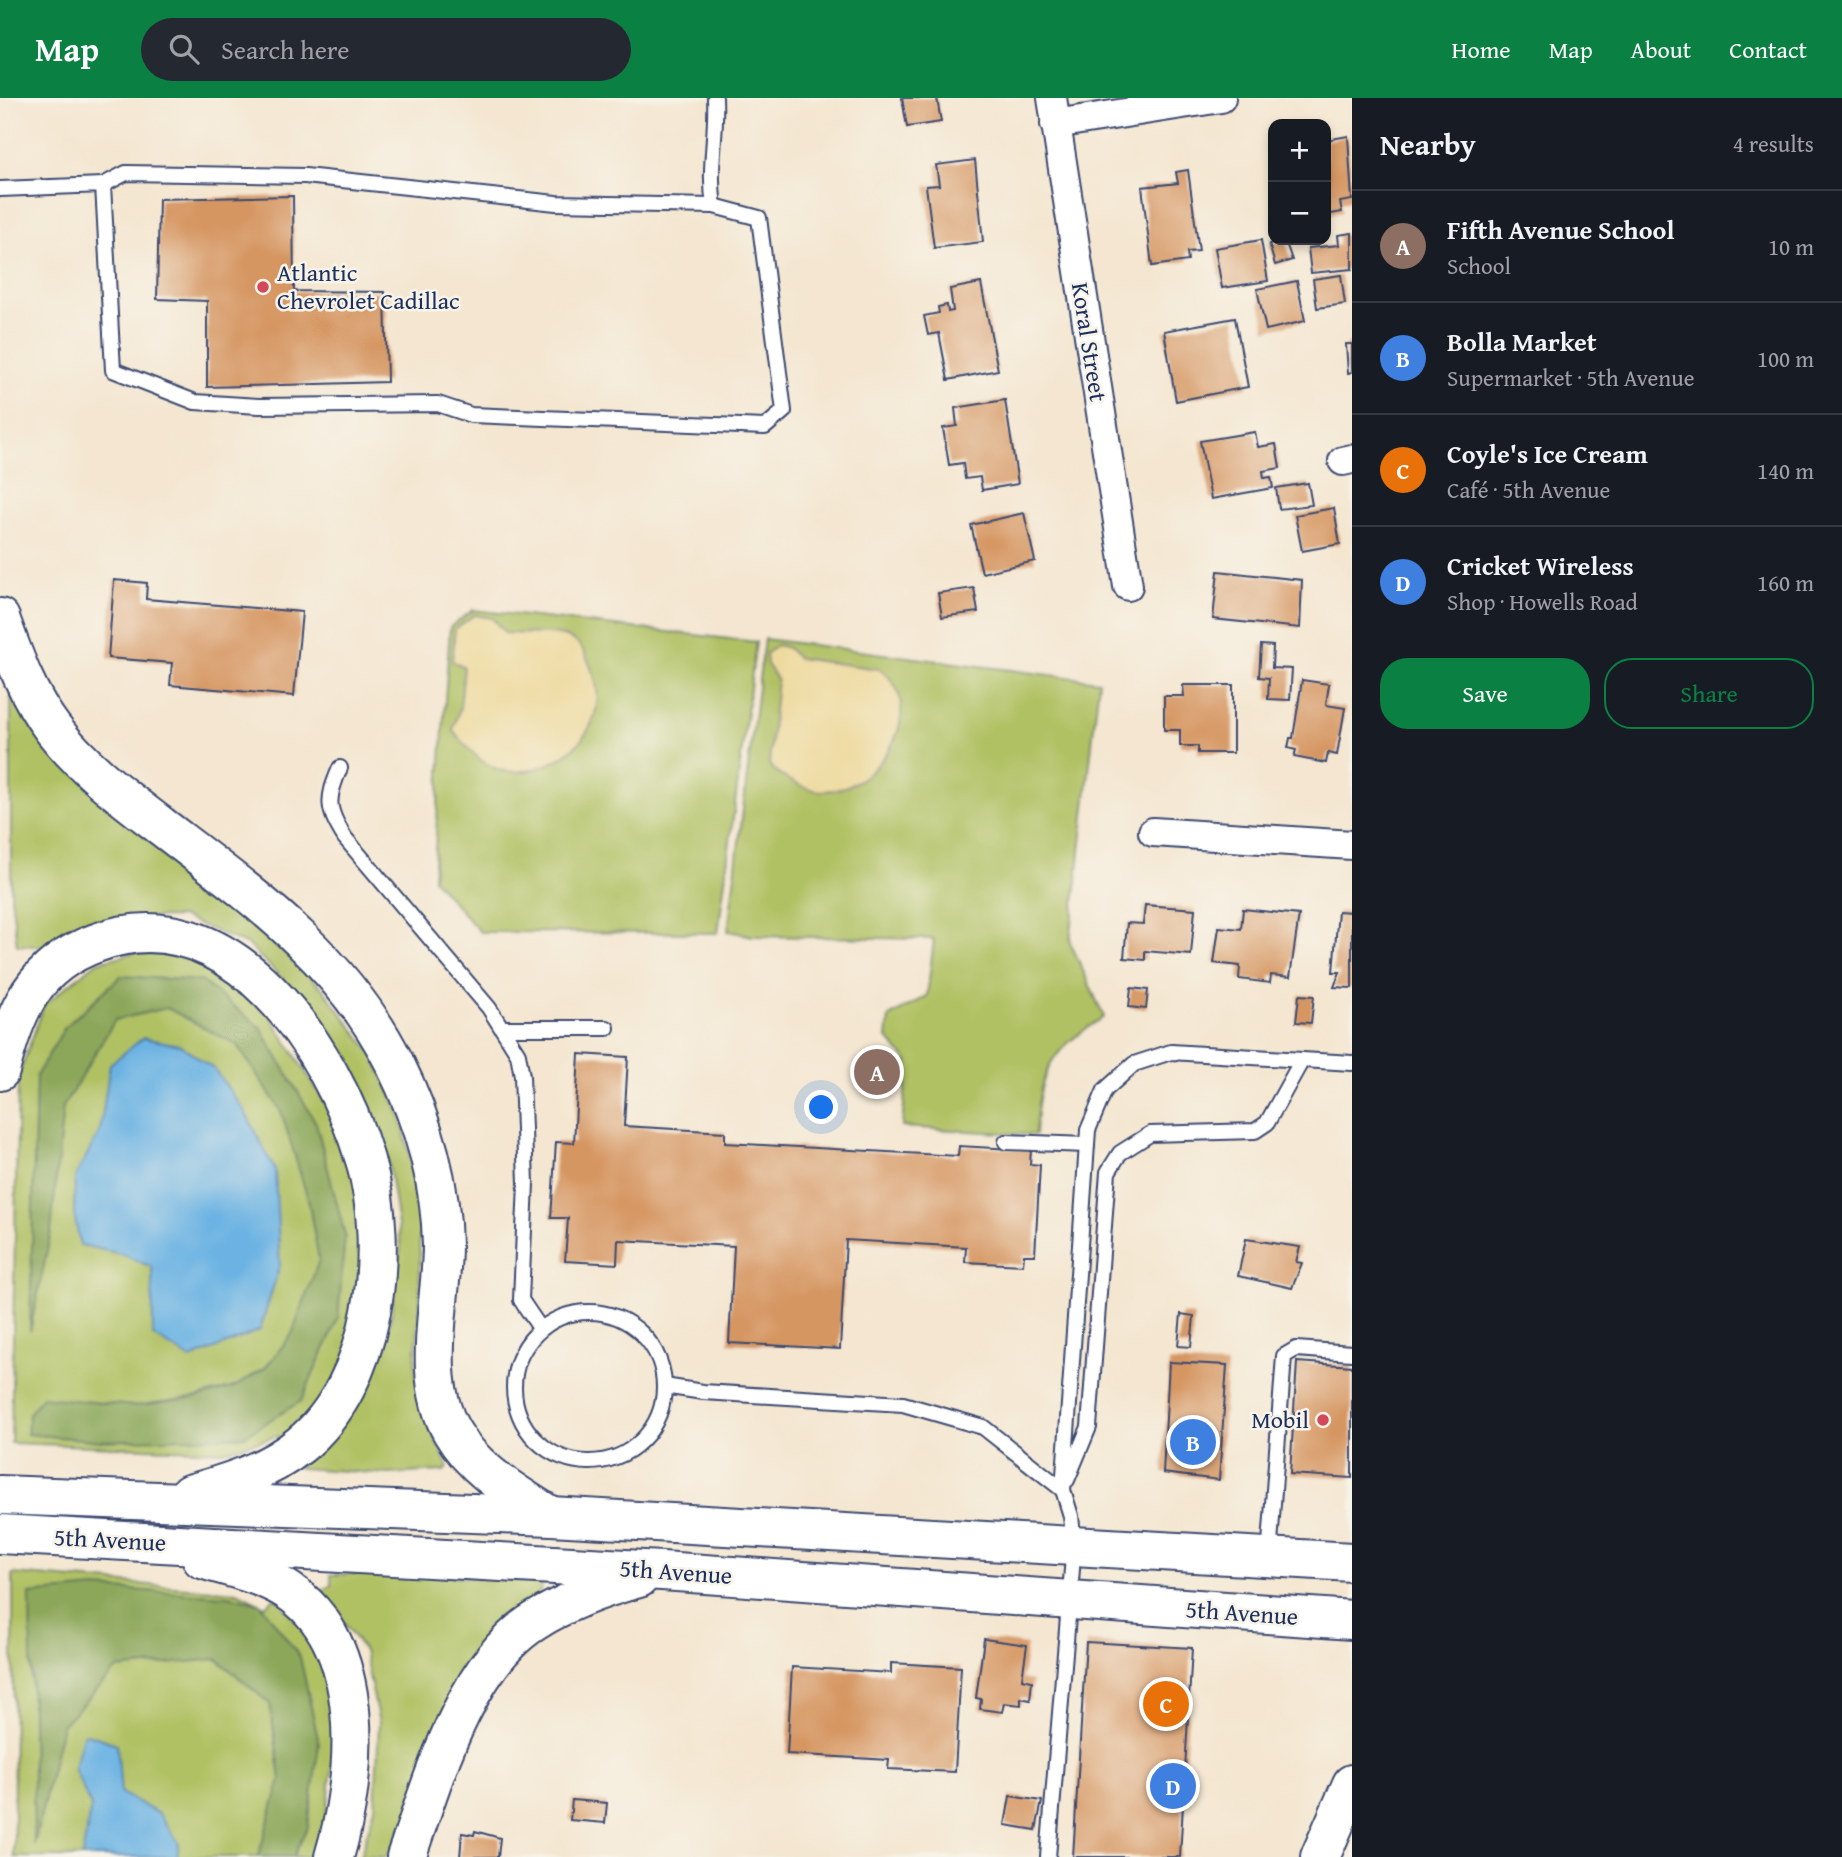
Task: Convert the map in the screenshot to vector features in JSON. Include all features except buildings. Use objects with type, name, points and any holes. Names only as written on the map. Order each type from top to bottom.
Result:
[{"type":"main road","points":[[0,618],[24,683],[38,708],[75,754],[124,798],[292,929],[341,981],[379,1034],[408,1092],[435,1181],[442,1243],[435,1365],[443,1412],[451,1431],[476,1462],[495,1479],[551,1516]]},
{"type":"main road","points":[[0,1071],[21,1004],[48,971],[68,957],[107,939],[130,935],[152,934],[190,940],[225,956],[246,970],[287,1011],[336,1086],[365,1162],[375,1231],[374,1289],[361,1349],[343,1393],[318,1429],[279,1460],[228,1483],[147,1502]]},
{"type":"main road","name":"5th Avenue","points":[[0,1495],[551,1516],[1352,1562]]},
{"type":"main road","name":"5th Avenue","points":[[0,1534],[662,1571],[1352,1620]]},
{"type":"main road","points":[[146,1542],[248,1573],[288,1590],[309,1609],[330,1637],[345,1679],[352,1741],[351,1775],[334,1857]]},
{"type":"main road","points":[[406,1857],[446,1745],[462,1711],[477,1684],[515,1637],[533,1622],[575,1598],[662,1571]]},
{"type":"main road","points":[[1320,1857],[1352,1784]]},
{"type":"street","points":[[1054,111],[1221,98]]},
{"type":"street","name":"Koral Street","points":[[1054,111],[1128,586]]},
{"type":"street","points":[[1153,832],[1352,845]]},
{"type":"lane","points":[[714,206],[709,174],[717,132],[715,98]]},
{"type":"lane","points":[[0,189],[103,185],[126,173],[305,176],[556,203],[714,206],[759,218],[784,411],[765,427],[471,415],[438,404],[259,406],[195,402],[157,390],[113,370],[103,185]]},
{"type":"lane","points":[[340,768],[330,792],[331,814],[345,838],[505,1028],[518,1054],[522,1076],[526,1183],[522,1300],[540,1328]]},
{"type":"lane","points":[[505,1028],[607,1028]]},
{"type":"lane","points":[[1048,1857],[1072,1600],[1074,1545],[1071,1516],[1063,1490],[1088,1130],[1105,1090],[1134,1064],[1171,1052],[1352,1063]]},
{"type":"lane","points":[[1063,1490],[1089,1427],[1108,1172],[1120,1153],[1150,1134],[1255,1131],[1267,1123],[1302,1060]]},
{"type":"lane","points":[[1006,1142],[1087,1145]]},
{"type":"lane","points":[[597,1311],[616,1316],[639,1330],[655,1351],[664,1386],[659,1415],[645,1437],[622,1455],[602,1462],[578,1462],[559,1457],[542,1448],[525,1429],[514,1400],[517,1362],[527,1343],[540,1328],[564,1315],[597,1311]]},
{"type":"lane","points":[[1269,1558],[1284,1356],[1296,1349],[1352,1353]]},
{"type":"lane","points":[[664,1386],[703,1392],[903,1404],[983,1427],[1063,1490]]},
{"type":"green space","points":[[473,610],[756,642],[718,933],[480,932],[433,879],[450,627]]},
{"type":"green space","points":[[764,639],[1099,681],[1070,942],[1104,1017],[1071,1041],[1050,1065],[1040,1094],[1035,1135],[902,1127],[908,1061],[887,1038],[889,1017],[927,996],[934,939],[753,936],[728,931]]},
{"type":"green space","points":[[11,696],[323,989],[372,1053],[401,1116],[419,1201],[420,1299],[415,1366],[423,1412],[448,1467],[444,1471],[389,1474],[298,1468],[366,1391],[390,1323],[401,1245],[388,1159],[360,1080],[312,1007],[248,945],[182,917],[112,918],[51,947],[17,945],[11,896]]},
{"type":"green space","points":[[152,949],[215,968],[261,1001],[350,1143],[368,1225],[358,1331],[335,1397],[283,1446],[278,1436],[223,1451],[11,1443],[18,1078],[44,1005],[97,962]]},
{"type":"green space","points":[[121,976],[201,981],[260,1027],[316,1123],[345,1235],[338,1319],[301,1401],[244,1436],[102,1441],[27,1434],[29,1414],[42,1397],[134,1406],[198,1397],[234,1387],[265,1368],[292,1334],[319,1260],[308,1199],[281,1111],[237,1045],[167,1008],[115,1020],[63,1107],[51,1232],[30,1331],[36,1076],[65,1027]]},
{"type":"green space","points":[[388,1572],[543,1582],[538,1599],[386,1857],[360,1857],[375,1808],[379,1723],[364,1651],[322,1591],[331,1585],[331,1575]]},
{"type":"green space","points":[[13,1574],[237,1592],[265,1606],[275,1597],[318,1646],[339,1706],[322,1857],[14,1857]]},
{"type":"green space","points":[[96,1588],[228,1596],[260,1603],[300,1657],[319,1743],[308,1827],[293,1857],[258,1857],[281,1779],[270,1704],[217,1659],[117,1669],[62,1725],[34,1845],[30,1594]]},
{"type":"sand","points":[[474,615],[492,618],[505,633],[559,635],[574,641],[583,650],[596,685],[597,702],[587,732],[565,755],[534,769],[516,772],[501,770],[478,758],[453,730],[460,707],[464,667],[452,661],[455,629]]},
{"type":"sand","points":[[777,645],[788,648],[797,658],[879,669],[896,687],[901,709],[897,733],[885,756],[867,774],[845,787],[820,791],[795,783],[769,764],[777,679],[767,664],[766,654]]},
{"type":"water","points":[[143,1038],[180,1045],[214,1069],[244,1110],[275,1170],[280,1265],[260,1330],[191,1359],[153,1336],[152,1267],[121,1254],[80,1245],[74,1214],[75,1177],[100,1131],[110,1064]]},
{"type":"water","points":[[84,1733],[117,1744],[121,1793],[159,1814],[179,1843],[177,1857],[82,1857],[91,1807],[74,1768]]},
{"type":"place","name":"Atlantic Chevrolet Cadillac","points":[[263,287]]},
{"type":"place","name":"Fifth Avenue School","points":[[877,1072]]},
{"type":"place","name":"Mobil","points":[[1323,1420]]},
{"type":"place","name":"Bolla Market","points":[[1193,1442]]},
{"type":"place","name":"Coyle's Ice Cream","points":[[1166,1704]]},
{"type":"place","name":"Cricket Wireless","points":[[1173,1786]]}]
